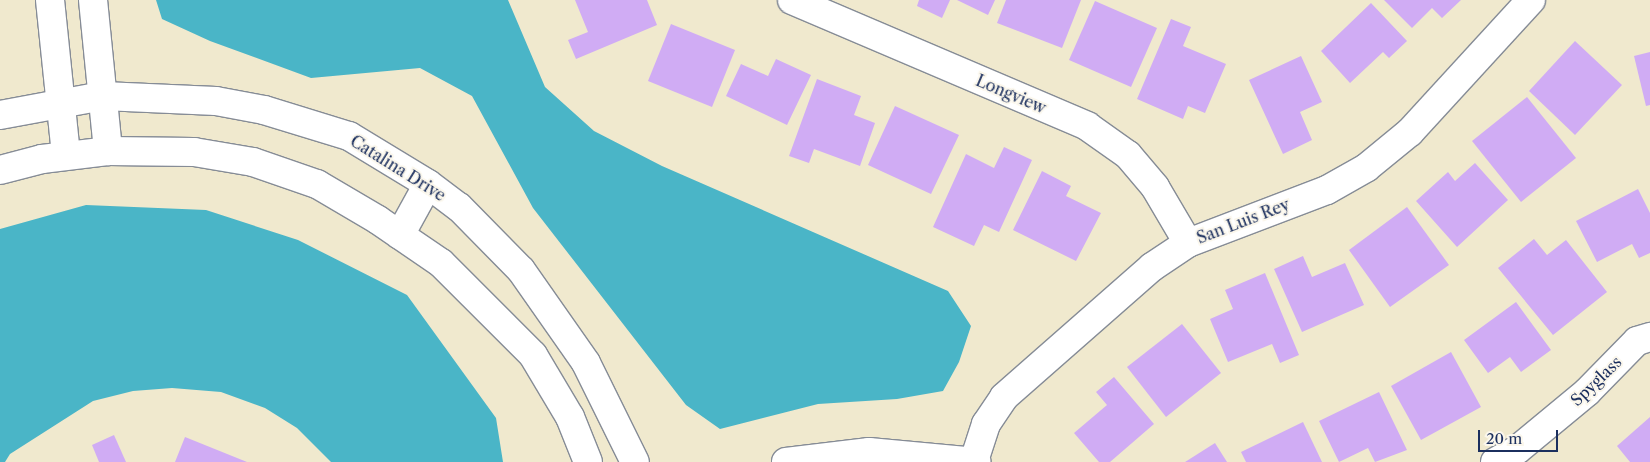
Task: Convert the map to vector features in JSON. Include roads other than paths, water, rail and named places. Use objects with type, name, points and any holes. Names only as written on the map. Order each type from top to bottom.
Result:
[{"type":"street","points":[[50,0],[59,103],[66,155]]},
{"type":"street","points":[[93,0],[108,151]]},
{"type":"street","name":"Longview","points":[[792,0],[1087,126],[1128,155],[1155,187],[1188,243]]},
{"type":"street","name":"San Luis Rey","points":[[975,461],[986,424],[1004,397],[1152,267],[1188,243],[1327,190],[1366,168],[1410,132],[1532,0]]},
{"type":"street","name":"Catalina Drive","points":[[0,116],[59,103],[103,96],[216,101],[264,110],[349,136],[428,184],[459,207],[521,270],[563,326],[606,401],[635,462]]},
{"type":"street","points":[[0,170],[66,155],[108,151],[194,152],[252,162],[317,184],[400,235],[441,263],[499,324],[532,355],[570,417],[588,462]]},
{"type":"street","points":[[400,235],[428,184]]},
{"type":"street","points":[[499,324],[571,462]]},
{"type":"street","name":"Spyglass","points":[[1495,462],[1517,450],[1587,392],[1637,341],[1650,337]]},
{"type":"street","points":[[570,417],[606,401]]},
{"type":"street","points":[[786,462],[869,452],[975,461]]},
{"type":"water","points":[[156,0],[508,0],[545,87],[594,131],[662,166],[948,291],[971,326],[959,362],[943,391],[897,399],[818,404],[720,429],[686,405],[533,208],[472,96],[420,68],[311,78],[210,41],[162,19]]},
{"type":"water","points":[[86,205],[206,210],[298,240],[407,295],[496,418],[503,462],[331,462],[297,428],[265,408],[221,392],[172,388],[133,391],[93,401],[10,454],[5,462],[0,462],[0,229]]}]
